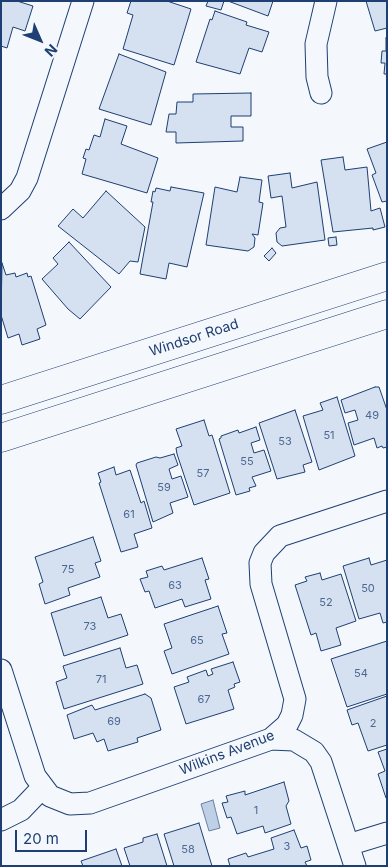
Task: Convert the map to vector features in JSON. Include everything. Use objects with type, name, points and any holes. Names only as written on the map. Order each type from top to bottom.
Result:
[{"type":"main road","name":"Windsor Road","points":[[1,400],[387,276]]},
{"type":"main road","points":[[1,438],[387,314]]},
{"type":"street","points":[[1,209],[20,191],[27,178],[83,1]]},
{"type":"street","points":[[321,93],[317,77],[316,44],[326,1]]},
{"type":"street","name":"Wilkins Avenue","points":[[1,670],[35,776],[42,788],[50,796],[61,802],[90,804],[271,739],[287,725],[292,715],[295,699],[260,584],[260,563],[264,553],[280,536],[387,501]]},
{"type":"street","points":[[271,739],[294,740],[314,752],[325,774],[355,866]]},
{"type":"street","points":[[1,820],[21,810],[42,788]]},
{"type":"street","points":[[348,845],[387,833]]},
{"type":"water","points":[[213,800],[220,828],[209,831],[201,804]]},
{"type":"building","points":[[1,1],[17,1],[33,6],[25,31],[13,27],[7,48],[1,46]]},
{"type":"building","points":[[131,1],[167,1],[191,9],[174,65],[123,49],[133,15],[127,13]]},
{"type":"building","points":[[208,1],[224,1],[221,10],[206,6]]},
{"type":"building","points":[[228,1],[273,1],[268,16]]},
{"type":"building","points":[[366,1],[387,1],[387,28],[375,31]]},
{"type":"building","points":[[215,11],[247,22],[246,25],[269,32],[262,52],[249,48],[240,74],[196,62],[210,19],[212,20]]},
{"type":"building","points":[[386,38],[387,74],[384,74],[385,63],[381,63],[382,51],[386,51]]},
{"type":"building","points":[[119,54],[166,72],[151,125],[99,109]]},
{"type":"building","points":[[251,93],[251,116],[231,116],[231,127],[243,127],[243,141],[176,143],[176,132],[166,132],[169,114],[176,114],[177,102],[193,102],[193,94]]},
{"type":"building","points":[[105,119],[127,126],[121,144],[158,158],[147,193],[82,174],[86,159],[83,158],[86,149],[89,150],[94,135],[100,137]]},
{"type":"building","points":[[387,142],[387,201],[382,202],[372,175],[376,173],[367,149]]},
{"type":"building","points":[[343,157],[345,170],[367,167],[371,211],[380,208],[385,227],[373,230],[373,228],[333,232],[321,160]]},
{"type":"building","points":[[290,173],[292,188],[317,182],[325,240],[282,246],[277,242],[276,233],[280,228],[286,227],[282,196],[271,198],[268,176]]},
{"type":"building","points":[[240,177],[262,180],[259,202],[263,203],[258,235],[252,234],[255,238],[254,247],[248,251],[206,245],[215,187],[237,192]]},
{"type":"building","points":[[171,187],[204,193],[187,267],[169,263],[166,279],[140,274],[153,202],[151,202],[153,191],[155,192],[156,188],[170,191]]},
{"type":"building","points":[[106,191],[145,227],[138,262],[130,261],[119,274],[58,226],[73,209],[83,218]]},
{"type":"building","points":[[336,237],[337,245],[329,246],[328,238]]},
{"type":"building","points":[[69,242],[111,287],[80,319],[68,309],[42,279],[58,264],[53,258]]},
{"type":"building","points":[[272,248],[276,253],[269,261],[264,256]]},
{"type":"building","points":[[2,263],[6,275],[15,273],[16,277],[27,273],[28,277],[31,276],[46,325],[37,329],[40,339],[22,345],[19,334],[8,338],[1,315]]},
{"type":"building","points":[[379,387],[387,410],[387,447],[377,448],[374,438],[354,445],[348,423],[358,420],[355,410],[345,413],[341,400]]},
{"type":"building","points":[[337,397],[355,456],[319,470],[303,416],[323,410],[320,403]]},
{"type":"building","points":[[295,410],[312,462],[303,465],[305,472],[277,479],[259,423]]},
{"type":"building","points":[[204,420],[209,436],[212,435],[230,493],[194,505],[177,454],[176,448],[182,446],[176,429]]},
{"type":"building","points":[[256,427],[260,440],[251,443],[254,453],[264,450],[271,471],[252,477],[256,486],[249,488],[250,491],[236,495],[219,439],[221,436],[238,430],[239,433]]},
{"type":"building","points":[[174,454],[178,465],[169,469],[172,479],[181,476],[188,497],[170,503],[173,513],[153,522],[136,465],[156,457],[160,458]]},
{"type":"building","points":[[114,467],[116,475],[130,470],[141,503],[144,501],[152,528],[134,534],[138,547],[121,552],[99,483],[101,482],[98,473]]},
{"type":"building","points":[[93,537],[101,561],[95,563],[100,577],[68,588],[70,595],[45,604],[39,584],[43,582],[35,557]]},
{"type":"building","points":[[202,558],[209,579],[205,580],[211,599],[185,607],[182,599],[155,608],[149,591],[145,592],[140,579],[148,577],[146,571],[162,566],[164,570]]},
{"type":"building","points":[[369,558],[371,565],[387,560],[387,622],[383,623],[380,613],[359,619],[343,566]]},
{"type":"building","points":[[320,573],[322,580],[341,574],[356,621],[336,628],[341,645],[321,651],[316,633],[311,635],[295,585],[307,581],[305,577]]},
{"type":"building","points":[[101,597],[108,618],[121,614],[128,635],[64,656],[51,613]]},
{"type":"building","points":[[218,606],[227,633],[222,634],[229,654],[172,674],[164,651],[172,648],[164,624]]},
{"type":"building","points":[[387,641],[387,694],[347,707],[331,659]]},
{"type":"building","points":[[120,648],[126,668],[137,665],[143,684],[64,709],[56,682],[67,678],[63,666]]},
{"type":"building","points":[[233,662],[240,682],[234,684],[235,687],[228,690],[234,709],[186,724],[174,687],[189,682],[187,677],[206,670],[208,676],[213,674],[211,669]]},
{"type":"building","points":[[145,694],[151,698],[161,730],[137,738],[138,742],[108,751],[104,739],[97,742],[93,733],[74,739],[67,715],[92,705],[95,710]]},
{"type":"building","points":[[387,696],[387,745],[368,751],[358,723],[352,725],[347,710]]},
{"type":"building","points":[[387,749],[386,798],[378,774],[385,771],[378,752]]},
{"type":"building","points":[[284,782],[289,801],[286,806],[291,824],[265,833],[263,826],[237,834],[231,817],[227,818],[222,803],[228,802],[226,796],[245,791],[245,795]]},
{"type":"building","points":[[199,823],[212,866],[174,866],[164,834]]},
{"type":"building","points":[[294,830],[301,848],[307,846],[311,860],[305,862],[307,866],[230,866],[228,859],[246,853],[248,857],[274,849],[271,838]]},
{"type":"building","points":[[157,834],[167,866],[130,866],[124,848],[143,842],[143,838]]},
{"type":"building","points":[[116,849],[122,866],[83,866],[81,861]]}]
